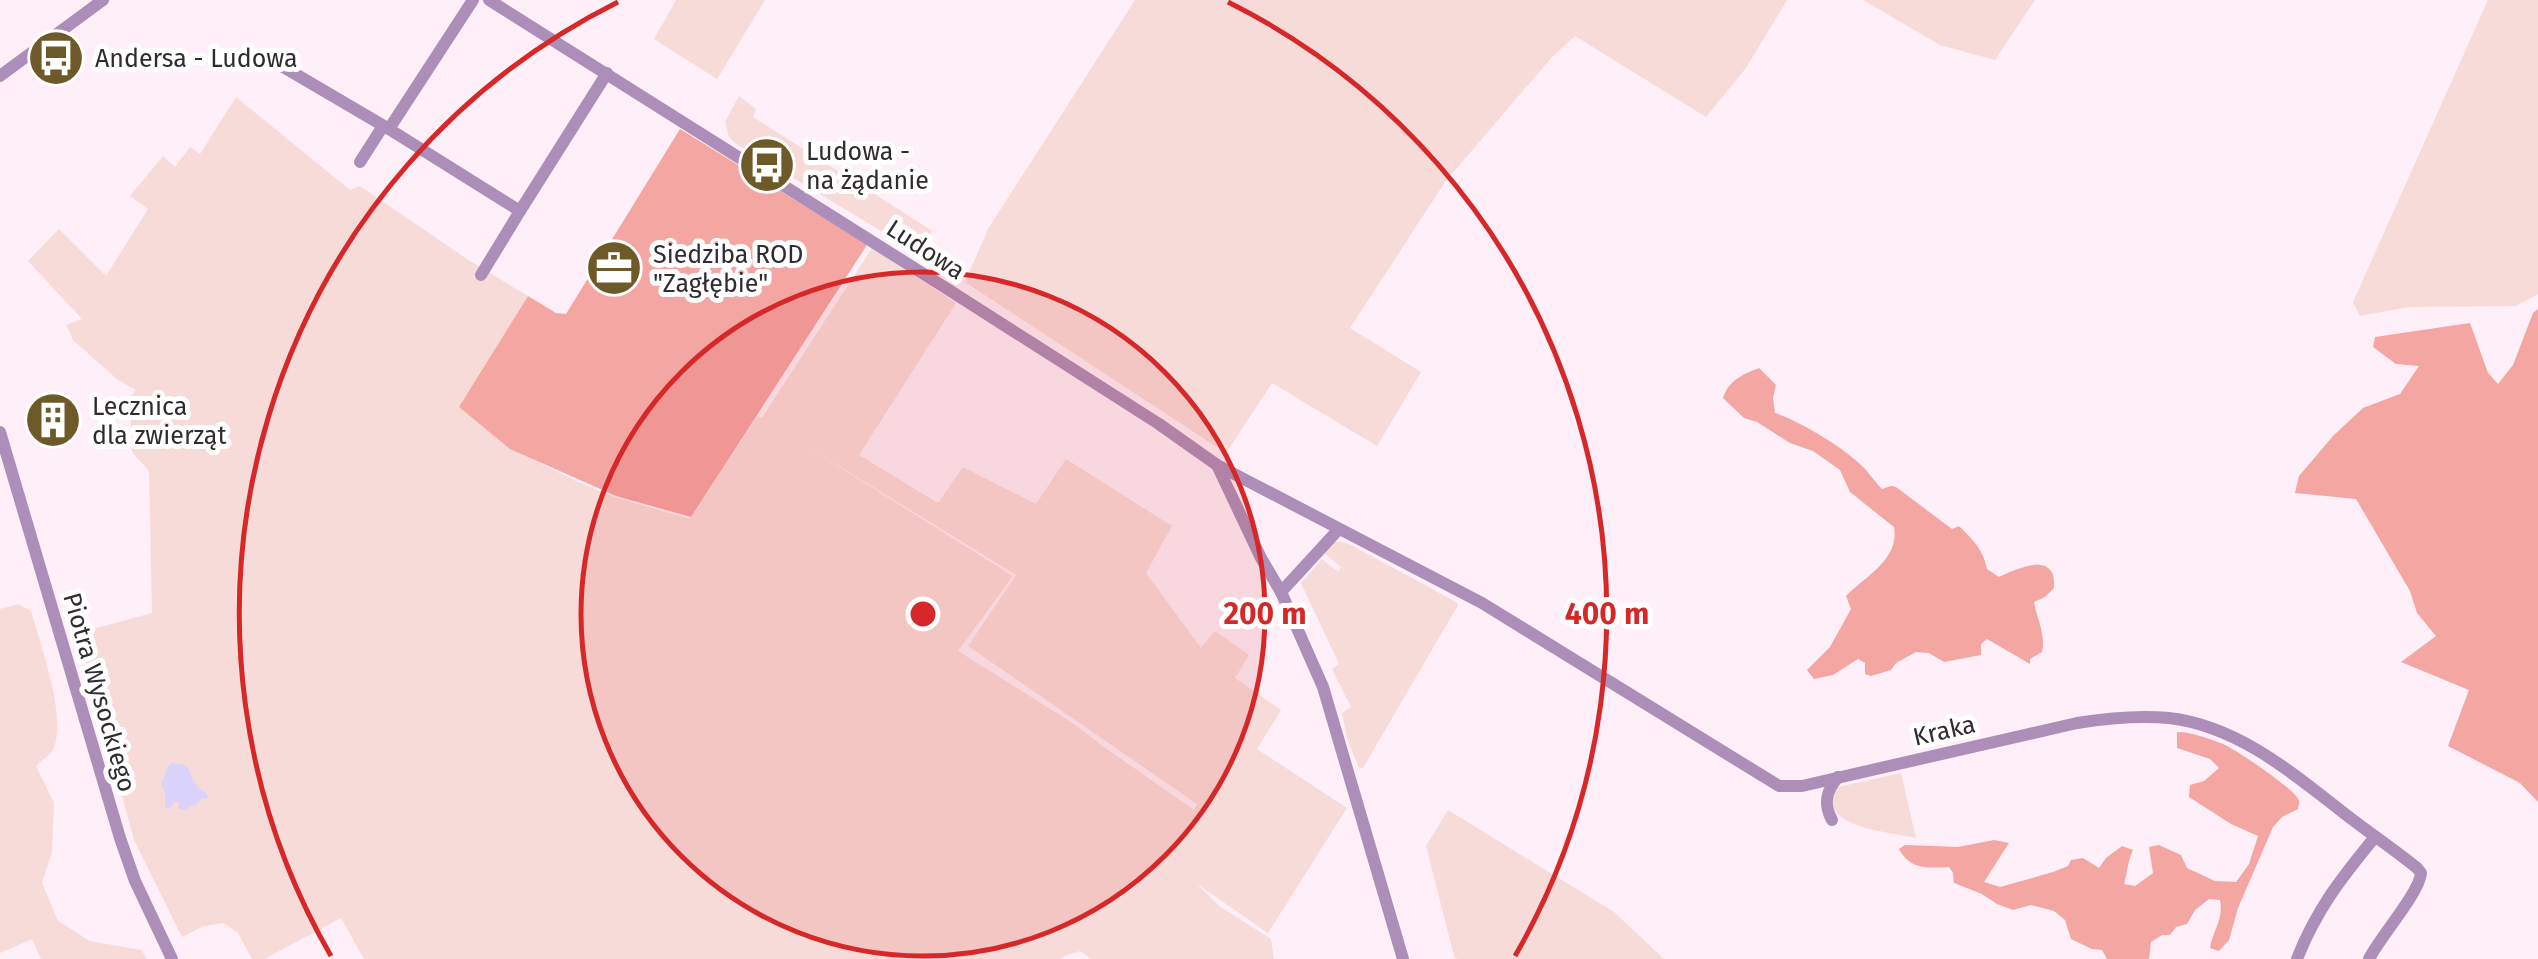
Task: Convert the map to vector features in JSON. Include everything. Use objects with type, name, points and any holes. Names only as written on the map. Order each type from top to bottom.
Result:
[{"type":"street","points":[[1,74],[103,0]]},
{"type":"street","points":[[360,162],[472,0]]},
{"type":"street","name":"Ludowa","points":[[488,0],[1158,424],[1218,466],[1482,603]]},
{"type":"street","points":[[280,65],[520,211]]},
{"type":"street","points":[[480,275],[607,73]]},
{"type":"street","name":"Piotra Wysockiego","points":[[0,432],[120,838],[151,920],[172,959]]},
{"type":"street","name":"Ludowa","points":[[1218,466],[1323,686],[1402,959]]},
{"type":"street","points":[[1280,592],[1338,530]]},
{"type":"street","name":"Kraka","points":[[1482,603],[1778,786],[1802,786],[2121,716],[2170,718],[2220,731],[2262,753],[2421,873],[2419,885],[2369,959]]},
{"type":"street","points":[[1832,820],[1826,799],[1838,777]]},
{"type":"street","points":[[2297,959],[2331,890],[2375,837]]},
{"type":"shaded area","points":[[676,0],[765,0],[717,79],[654,39]]},
{"type":"shaded area","points":[[1135,0],[1787,0],[1746,68],[1706,117],[1575,36],[1552,57],[1445,182],[1350,328],[1421,372],[1377,446],[1272,383],[1226,453],[965,282],[988,229]]},
{"type":"shaded area","points":[[1863,0],[2035,0],[1995,60],[1940,45]]},
{"type":"shaded area","points":[[2488,0],[2538,0],[2538,294],[2516,306],[2409,307],[2360,316],[2353,302]]},
{"type":"shaded area","points":[[739,96],[756,109],[753,117],[931,230],[930,248],[918,253],[735,143],[725,122]]},
{"type":"shaded area","points":[[236,97],[350,190],[360,186],[528,296],[469,393],[510,448],[617,498],[690,519],[757,416],[762,418],[872,248],[956,303],[859,455],[938,503],[963,467],[1036,504],[1066,459],[1172,526],[1146,573],[1201,648],[1215,631],[1249,655],[1235,678],[1281,710],[1257,749],[1347,808],[1268,933],[1196,883],[1219,906],[1271,939],[1274,959],[1091,959],[1080,951],[1061,959],[364,959],[341,918],[264,959],[252,959],[238,933],[224,923],[204,926],[182,937],[134,840],[78,633],[152,613],[149,471],[132,452],[130,397],[136,390],[118,380],[73,340],[66,325],[82,319],[28,261],[59,229],[106,276],[148,209],[130,196],[163,156],[175,167],[190,147],[200,154]],"holes":[[[790,436],[1016,575],[968,646],[1197,804],[1194,810],[1074,724],[958,651],[1013,576]]]},
{"type":"shaded area","points":[[680,129],[867,245],[691,517],[616,496],[510,449],[459,407],[528,296],[556,313],[566,314]]},
{"type":"shaded area","points":[[2538,309],[2538,802],[2520,783],[2448,746],[2469,690],[2401,662],[2436,636],[2417,613],[2410,591],[2356,499],[2295,493],[2299,476],[2333,436],[2363,408],[2400,394],[2419,366],[2396,364],[2373,347],[2375,337],[2470,323],[2488,373],[2498,384],[2513,365]]},
{"type":"shaded area","points":[[1759,368],[1776,385],[1775,413],[1836,445],[1882,489],[1896,487],[1952,529],[1959,526],[1980,550],[1987,569],[1999,577],[2035,565],[2049,569],[2054,588],[2034,602],[2042,633],[2042,652],[2030,659],[2030,664],[1987,639],[1981,644],[1981,655],[1944,662],[1929,653],[1916,652],[1891,670],[1871,676],[1865,674],[1865,663],[1858,659],[1833,675],[1814,679],[1807,670],[1830,647],[1851,609],[1846,596],[1887,558],[1894,527],[1850,492],[1840,470],[1813,451],[1744,418],[1723,398],[1733,382]]},
{"type":"shaded area","points":[[1335,542],[1351,545],[1458,605],[1363,768],[1359,768],[1347,738],[1342,713],[1351,707],[1332,669],[1339,664],[1301,583],[1322,559],[1338,572],[1341,567],[1324,553]]},
{"type":"shaded area","points":[[18,604],[31,611],[51,681],[57,720],[53,749],[36,766],[54,803],[52,852],[42,883],[58,921],[90,941],[141,950],[147,959],[41,959],[32,939],[0,953],[0,609]]},
{"type":"shaded area","points":[[2177,732],[2230,747],[2278,780],[2299,802],[2298,809],[2273,827],[2238,908],[2229,940],[2219,951],[2210,948],[2220,900],[2209,899],[2195,910],[2187,924],[2151,942],[2149,959],[2107,959],[2102,950],[2071,939],[2065,920],[2054,911],[2031,905],[2013,910],[1997,904],[1954,883],[1949,867],[1914,864],[1899,849],[1905,845],[1958,847],[1994,840],[2009,843],[1984,882],[2000,887],[2053,872],[2068,866],[2071,860],[2083,858],[2099,868],[2122,846],[2133,850],[2124,884],[2135,886],[2153,873],[2149,847],[2159,845],[2181,855],[2187,868],[2215,881],[2236,882],[2249,864],[2258,836],[2189,797],[2190,785],[2204,781],[2219,768],[2210,759],[2177,748]]},
{"type":"shaded area","points":[[171,763],[186,766],[207,799],[202,798],[185,810],[178,808],[179,802],[165,808],[161,783]]},
{"type":"shaded area","points":[[1901,773],[1916,838],[1857,825],[1835,811],[1833,800],[1838,787]]},
{"type":"shaded area","points":[[1448,810],[1614,912],[1664,959],[1457,959],[1426,846]]},
{"type":"place","name":"Andersa - Ludowa","points":[[56,58]]},
{"type":"place","name":"Ludowa - na żądanie","points":[[767,165]]},
{"type":"place","name":"Siedziba ROD \"Zagłębie\"","points":[[614,268]]},
{"type":"place","name":"Lecznica dla zwierząt","points":[[53,420]]}]
